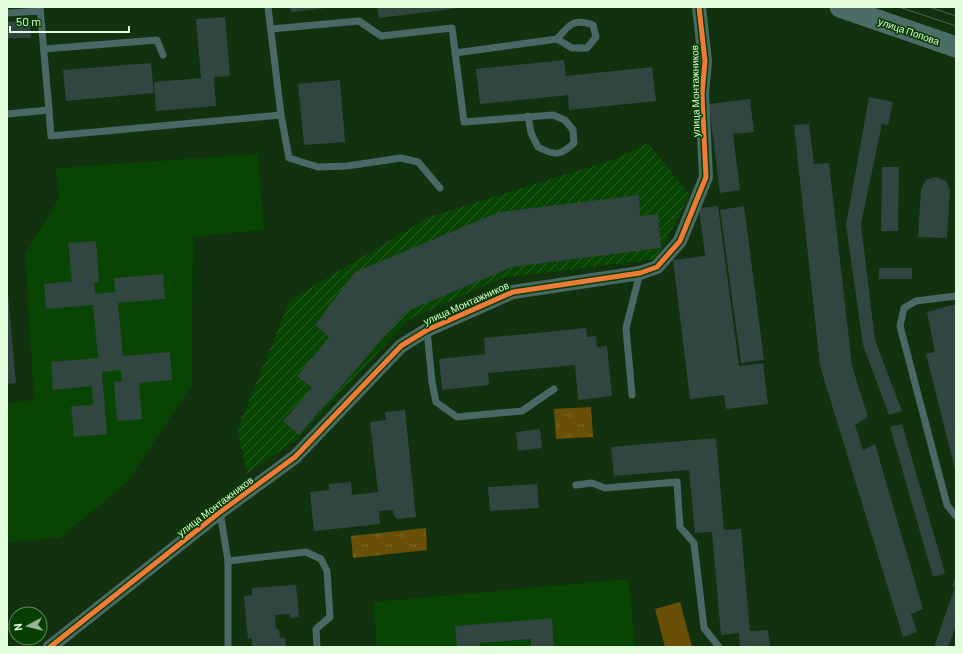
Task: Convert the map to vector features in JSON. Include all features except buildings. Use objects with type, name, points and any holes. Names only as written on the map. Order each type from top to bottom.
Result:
[{"type":"main road","name":"улица Попова","points":[[840,7],[956,47]]},
{"type":"street","name":"улица Монтажников","points":[[50,647],[220,512],[295,457],[401,346],[427,330],[512,292],[640,273],[657,268],[680,241],[706,177],[702,94],[705,61],[699,7]]},
{"type":"lane","points":[[268,7],[272,29],[280,115],[289,158],[318,167],[347,166],[401,158],[418,162],[440,188]]},
{"type":"lane","points":[[7,13],[40,9],[51,136],[280,115]]},
{"type":"lane","points":[[455,53],[557,39],[572,48],[587,48],[596,37],[592,25],[581,21],[569,24],[557,39]]},
{"type":"lane","points":[[272,29],[359,22],[381,36],[452,28],[464,122],[528,116],[553,115],[565,120],[573,130],[574,143],[563,153],[551,154],[538,147],[532,133],[528,116]]},
{"type":"lane","points":[[44,49],[157,40],[163,55]]},
{"type":"lane","points":[[7,114],[49,110]]},
{"type":"lane","points":[[632,394],[626,328],[640,273]]},
{"type":"lane","points":[[956,296],[916,301],[904,308],[900,326],[947,505],[956,516]]},
{"type":"lane","points":[[427,330],[432,382],[436,402],[457,417],[522,411],[554,389]]},
{"type":"lane","points":[[576,485],[592,483],[605,488],[677,482],[680,527],[694,543],[704,628],[719,647]]},
{"type":"lane","points":[[220,512],[228,561],[228,647]]},
{"type":"lane","points":[[228,561],[306,552],[321,559],[327,571],[330,617],[316,629],[317,647]]},
{"type":"shaded area","points":[[648,143],[690,195],[656,259],[502,278],[408,320],[298,439],[247,473],[237,430],[290,300],[429,217],[618,158]]},
{"type":"shaded area","points":[[258,154],[264,230],[193,237],[192,385],[127,482],[60,538],[7,542],[7,403],[34,400],[25,254],[59,198],[56,168]]},
{"type":"shaded area","points":[[629,579],[635,647],[377,647],[373,602]]},
{"type":"green space","points":[[591,407],[593,437],[556,439],[554,409]]},
{"type":"green space","points":[[426,528],[427,550],[353,558],[351,536]]},
{"type":"green space","points":[[680,602],[692,647],[665,647],[655,609]]},
{"type":"tram line","points":[[899,7],[956,26]]},
{"type":"tram line","points":[[929,7],[956,16]]},
{"type":"cycle path","points":[[50,647],[220,512],[295,457],[401,346],[427,330],[513,292],[640,273],[657,267],[680,241],[706,177],[702,94],[705,61],[699,7]]}]
